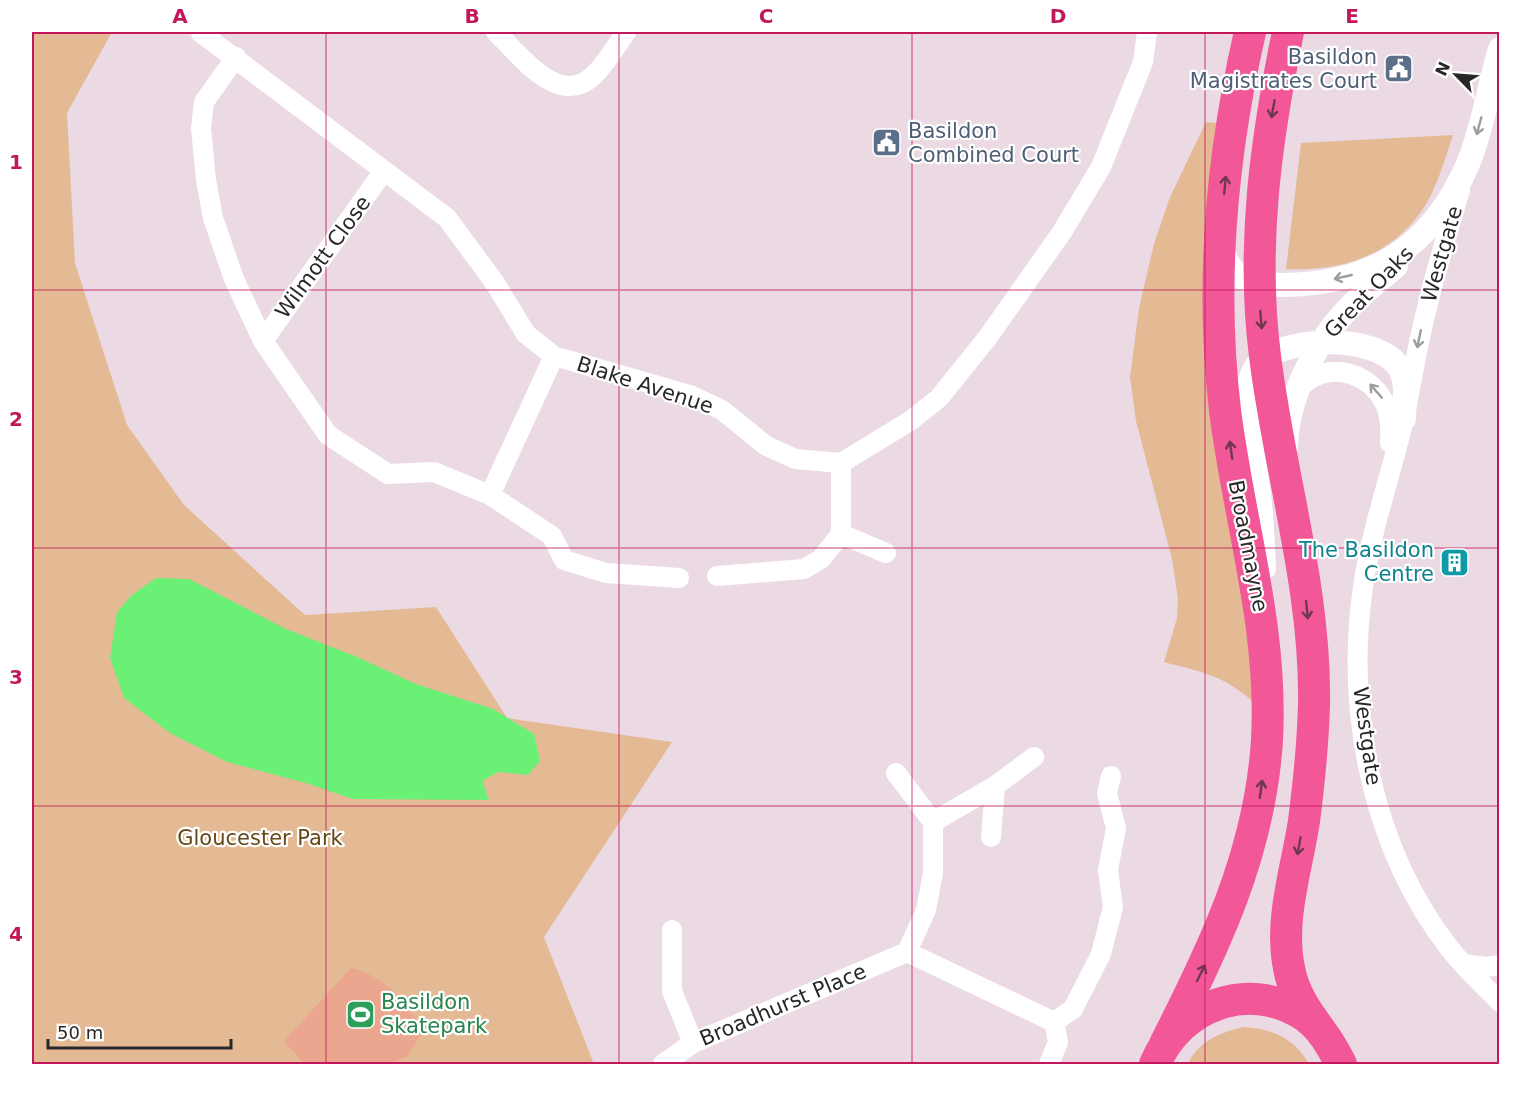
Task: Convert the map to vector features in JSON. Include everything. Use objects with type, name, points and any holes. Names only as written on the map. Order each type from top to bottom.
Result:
[{"type":"main road","name":"Broadmayne","points":[[1160,1054],[1225,921],[1254,829],[1267,741],[1268,677],[1265,633],[1225,409],[1220,326],[1221,244],[1231,131],[1250,32]]},
{"type":"main road","points":[[1288,32],[1266,154],[1259,237],[1259,283],[1265,356],[1277,440],[1308,609],[1314,701],[1311,759],[1287,925],[1287,952],[1292,982],[1298,996],[1341,1064]]},
{"type":"main road","points":[[1160,1054],[1181,1025],[1198,1011],[1217,1003],[1242,998],[1270,1000],[1304,1016],[1321,1031]]},
{"type":"street","points":[[496,32],[542,76],[557,85],[570,87],[584,83],[594,75],[626,32]]},
{"type":"street","points":[[717,576],[804,569],[821,559],[842,534],[841,463],[909,421],[939,398],[988,337],[1062,232],[1101,167],[1143,62],[1147,32]]},
{"type":"street","name":"Blake Avenue","points":[[201,33],[236,57],[383,172],[447,218],[495,283],[526,333],[554,356],[690,395],[722,410],[765,445],[795,459],[841,463]]},
{"type":"street","name":"Great Oaks","points":[[1288,490],[1286,441],[1289,421],[1299,389],[1320,344],[1343,314],[1399,262],[1443,210],[1469,162],[1500,49]]},
{"type":"street","points":[[236,57],[204,102],[201,128],[206,180],[213,218],[234,279],[263,341],[328,435],[388,474],[434,472],[490,495],[552,536],[564,560],[606,573],[679,578]]},
{"type":"street","name":"Westgate","points":[[1469,162],[1427,307],[1404,419],[1385,488],[1362,597],[1358,672],[1362,729],[1379,807],[1397,856],[1422,907],[1463,964],[1500,1002]]},
{"type":"street","name":"Wilmott Close","points":[[263,341],[383,172]]},
{"type":"street","name":"Great Oaks","points":[[1221,244],[1229,268],[1247,280],[1259,283],[1303,284],[1364,272],[1392,260],[1425,233]]},
{"type":"street","points":[[1265,633],[1263,547],[1248,407],[1253,371],[1265,356],[1286,348],[1320,344],[1367,346],[1393,360],[1403,378],[1404,419]]},
{"type":"street","points":[[490,495],[554,356]]},
{"type":"street","name":"Westgate","points":[[1299,389],[1314,376],[1332,371],[1362,378],[1379,393],[1388,411],[1391,429],[1385,488]]},
{"type":"street","points":[[842,534],[886,554]]},
{"type":"street","points":[[933,822],[995,786],[1034,757]]},
{"type":"street","points":[[896,773],[933,822],[933,873],[926,910],[907,952],[1054,1022]]},
{"type":"street","points":[[1054,1022],[1073,1009],[1101,954],[1113,907],[1108,870],[1116,828],[1107,793],[1111,776]]},
{"type":"street","points":[[991,837],[995,786]]},
{"type":"street","points":[[672,930],[672,991],[693,1043]]},
{"type":"street","name":"Broadhurst Place","points":[[663,1065],[693,1043],[907,952]]},
{"type":"street","points":[[1463,964],[1486,967],[1500,965]]},
{"type":"street","points":[[1049,1065],[1058,1042],[1054,1022]]},
{"type":"green space","name":"Gloucester Park","points":[[32,32],[112,32],[67,113],[75,263],[127,425],[184,505],[305,615],[436,607],[507,718],[672,742],[544,937],[594,1064],[32,1064]]},
{"type":"green space","points":[[1206,122],[1226,124],[1217,197],[1259,707],[1236,688],[1215,677],[1164,662],[1177,618],[1178,599],[1172,559],[1136,421],[1130,377],[1139,308],[1154,244],[1170,197]]},
{"type":"green space","points":[[1453,135],[1430,197],[1405,231],[1390,243],[1359,259],[1324,268],[1286,269],[1301,143]]},
{"type":"green space","points":[[1244,1027],[1282,1036],[1297,1048],[1309,1064],[1188,1064],[1198,1049],[1211,1039]]},
{"type":"shaded area","points":[[156,578],[189,579],[286,629],[357,657],[416,684],[493,709],[534,734],[540,761],[528,775],[498,772],[482,781],[489,800],[353,799],[306,783],[227,762],[170,733],[124,698],[110,658],[117,612],[132,595]]},
{"type":"shaded area","name":"Basildon Skatepark","points":[[351,968],[364,972],[385,984],[401,1000],[424,1030],[407,1056],[390,1064],[304,1064],[284,1041]]},
{"type":"place","name":"Basildon Magistrates Court","points":[[1398,69]]},
{"type":"place","name":"Basildon Combined Court","points":[[887,143]]},
{"type":"place","name":"The Basildon Centre","points":[[1455,562]]},
{"type":"place","name":"Basildon Skatepark","points":[[360,1014]]}]
